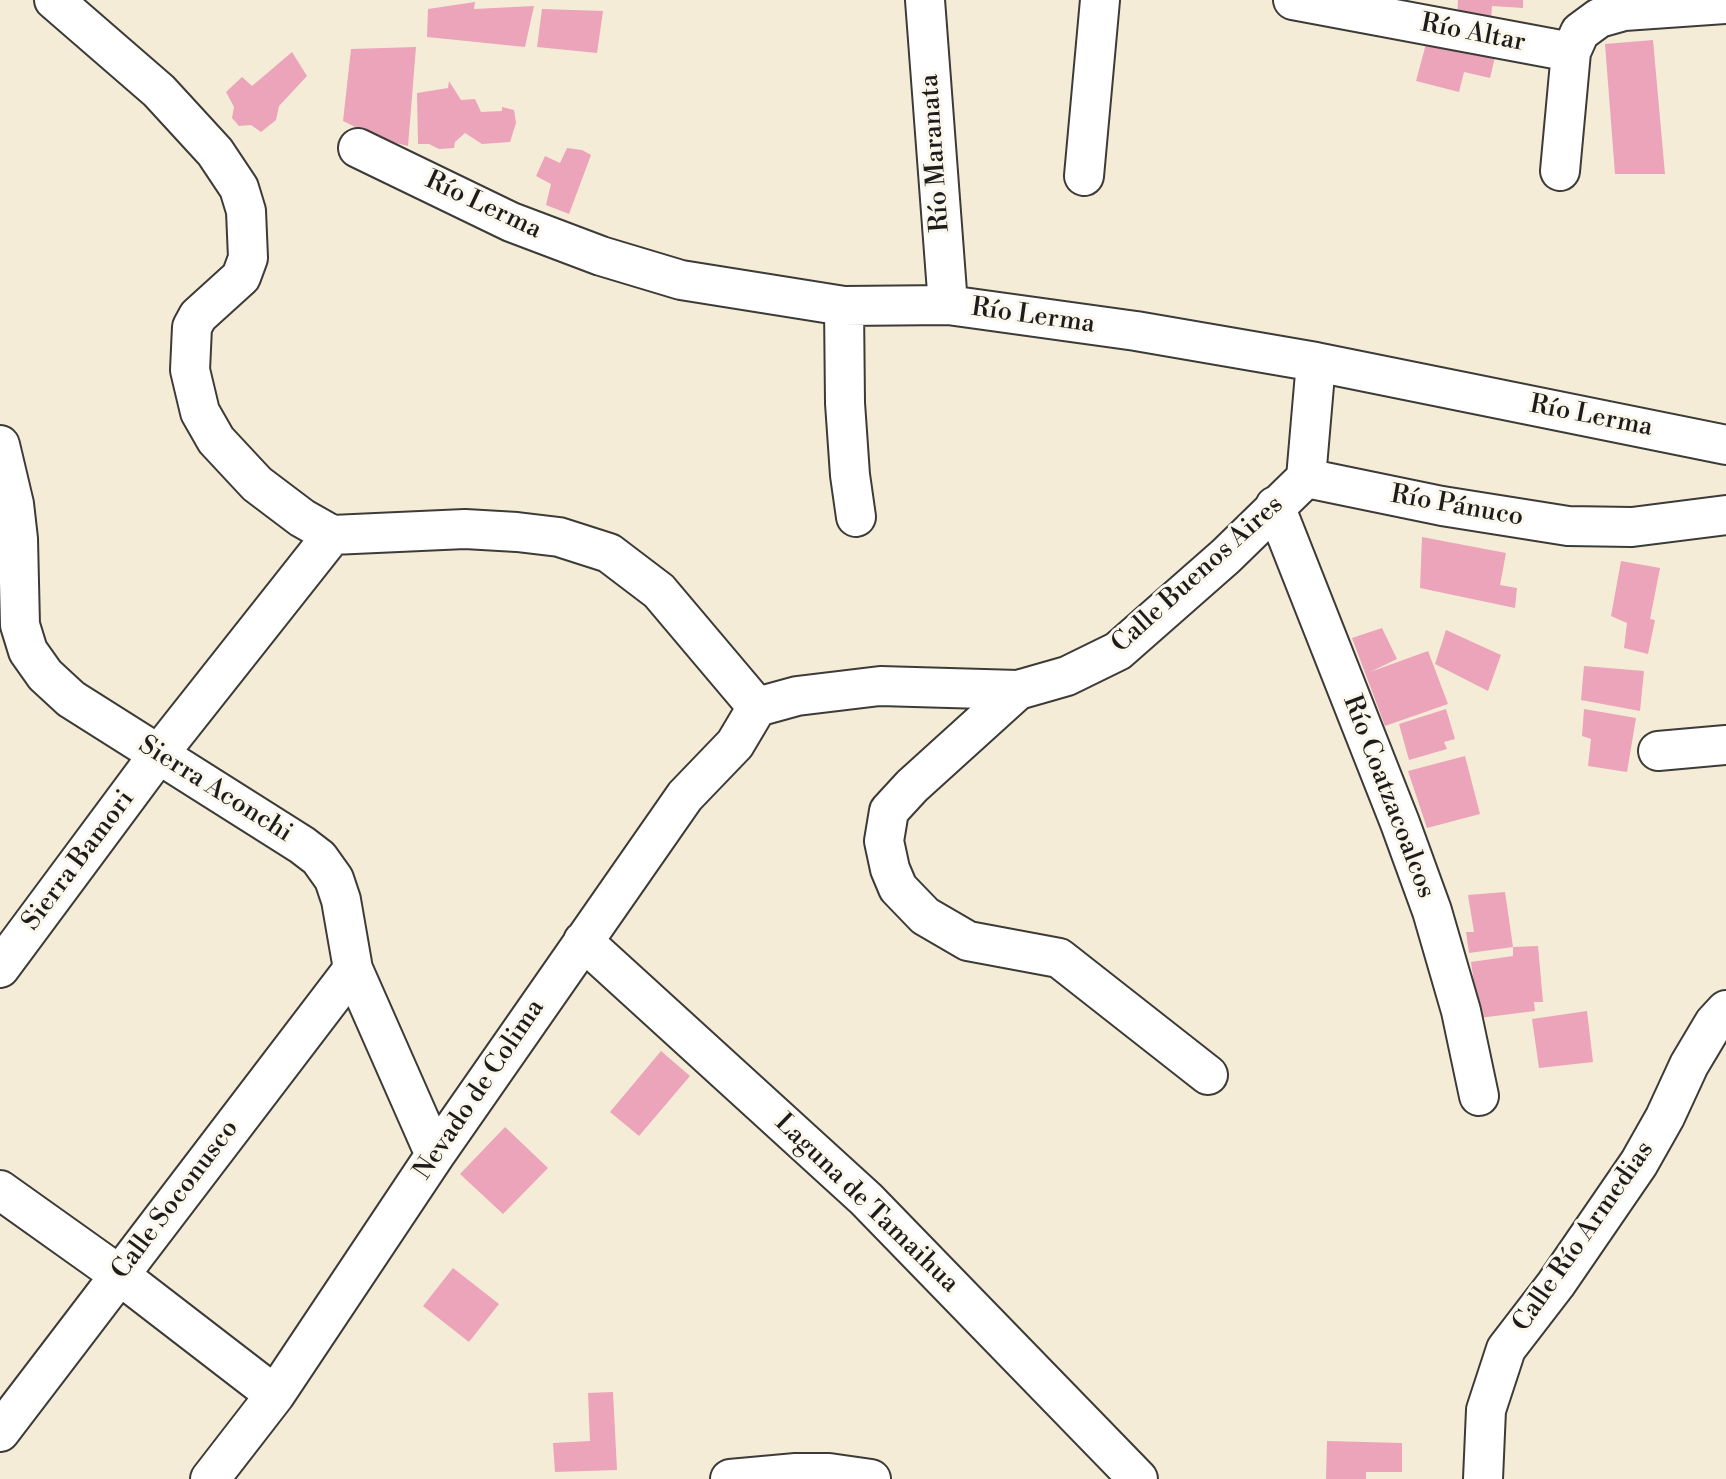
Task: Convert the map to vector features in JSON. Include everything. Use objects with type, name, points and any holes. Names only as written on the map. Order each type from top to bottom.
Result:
[{"type":"street","points":[[54,0],[159,91],[215,152],[239,188],[246,211],[247,258],[241,278],[198,316],[192,327],[190,370],[200,412],[216,440],[257,484],[302,518],[332,535],[465,529],[504,531],[559,537],[609,553],[659,591],[757,708]]},
{"type":"street","name":"Río Maranata","points":[[925,0],[948,305]]},
{"type":"street","points":[[1084,176],[1100,0]]},
{"type":"street","name":"Río Altar","points":[[1293,0],[1571,52]]},
{"type":"street","points":[[1560,171],[1571,52],[1580,32],[1599,18],[1624,11],[1726,5]]},
{"type":"street","name":"Río Lerma","points":[[358,148],[511,222],[601,257],[681,280],[844,306],[948,305],[1136,331],[1316,362],[1726,445]]},
{"type":"street","points":[[844,306],[845,403],[856,517]]},
{"type":"street","points":[[1306,478],[1316,362]]},
{"type":"street","name":"Sierra Aconchi","points":[[0,445],[14,504],[18,539],[20,625],[28,651],[45,675],[71,699],[319,858],[334,879],[341,900],[353,969],[435,1155]]},
{"type":"street","name":"Calle Buenos Aires","points":[[757,708],[797,696],[880,685],[1018,690],[1067,676],[1118,651],[1226,556],[1306,478]]},
{"type":"street","name":"Río Pánuco","points":[[1306,478],[1442,506],[1568,526],[1632,527],[1726,515]]},
{"type":"street","name":"Río Coatzacoalcos","points":[[1275,506],[1432,911],[1461,1012],[1479,1096]]},
{"type":"street","name":"Sierra Bamori","points":[[0,968],[158,755],[332,535]]},
{"type":"street","points":[[1018,690],[888,811],[884,841],[890,869],[898,888],[925,916],[968,941],[1059,958],[1208,1075]]},
{"type":"street","name":"Nevado de Colima","points":[[210,1479],[275,1395],[435,1155],[685,796],[735,744],[757,708]]},
{"type":"street","points":[[1658,751],[1726,745]]},
{"type":"street","name":"Laguna de Tamaihua","points":[[583,941],[866,1199],[1138,1479]]},
{"type":"street","name":"Calle Soconusco","points":[[0,1432],[353,969]]},
{"type":"street","name":"Calle Río Armedias","points":[[1483,1479],[1486,1410],[1506,1349],[1556,1284],[1639,1163],[1665,1117],[1689,1065],[1714,1023],[1726,1010]]},
{"type":"street","points":[[0,1190],[118,1275],[275,1395]]},
{"type":"street","points":[[730,1479],[796,1473],[829,1473],[871,1479]]},
{"type":"building","points":[[1458,0],[1523,0],[1523,8],[1492,6],[1491,20],[1457,18]]},
{"type":"building","points":[[475,2],[474,9],[534,6],[525,47],[427,37],[428,9]]},
{"type":"building","points":[[542,9],[603,11],[597,53],[537,47]]},
{"type":"building","points":[[1427,40],[1495,57],[1490,78],[1464,72],[1459,92],[1416,81]]},
{"type":"building","points":[[1653,40],[1665,174],[1615,174],[1605,44]]},
{"type":"building","points":[[416,47],[408,146],[380,139],[343,121],[351,49]]},
{"type":"building","points":[[292,52],[307,76],[279,106],[276,120],[261,132],[251,125],[239,126],[232,118],[234,107],[226,92],[242,77],[252,86]]},
{"type":"building","points":[[449,81],[461,100],[475,99],[481,112],[502,111],[502,107],[514,110],[516,123],[510,142],[482,144],[465,133],[455,142],[454,148],[439,149],[429,144],[418,144],[417,93],[448,88]]},
{"type":"building","points":[[567,148],[582,150],[591,155],[569,214],[546,205],[551,184],[536,176],[545,156],[560,163]]},
{"type":"building","points":[[1422,537],[1506,553],[1500,585],[1517,588],[1515,608],[1420,588]]},
{"type":"building","points":[[1621,561],[1660,568],[1650,619],[1655,620],[1648,654],[1624,648],[1627,623],[1611,616]]},
{"type":"building","points":[[1382,628],[1397,659],[1370,672],[1428,651],[1448,704],[1385,726],[1352,638]]},
{"type":"building","points":[[1446,630],[1501,655],[1488,691],[1435,664]]},
{"type":"building","points":[[1584,666],[1644,671],[1640,711],[1581,700]]},
{"type":"building","points":[[1446,709],[1455,739],[1444,742],[1447,749],[1409,760],[1399,724]]},
{"type":"building","points":[[1584,709],[1636,718],[1627,772],[1588,766],[1591,739],[1582,736]]},
{"type":"building","points":[[1465,756],[1480,814],[1427,828],[1408,771]]},
{"type":"building","points":[[1505,892],[1513,947],[1469,953],[1466,932],[1474,932],[1468,895]]},
{"type":"building","points":[[1538,946],[1543,1002],[1534,1002],[1535,1011],[1479,1018],[1471,962],[1513,956],[1513,947]]},
{"type":"building","points":[[1587,1011],[1593,1062],[1539,1068],[1532,1019]]},
{"type":"building","points":[[661,1051],[690,1076],[639,1136],[610,1112]]},
{"type":"building","points":[[505,1127],[548,1168],[503,1214],[460,1174]]},
{"type":"building","points":[[453,1268],[499,1304],[469,1342],[423,1306]]},
{"type":"building","points":[[613,1392],[617,1470],[555,1472],[553,1443],[590,1441],[588,1393]]},
{"type":"building","points":[[1327,1441],[1402,1443],[1402,1472],[1366,1472],[1366,1479],[1326,1479]]}]
